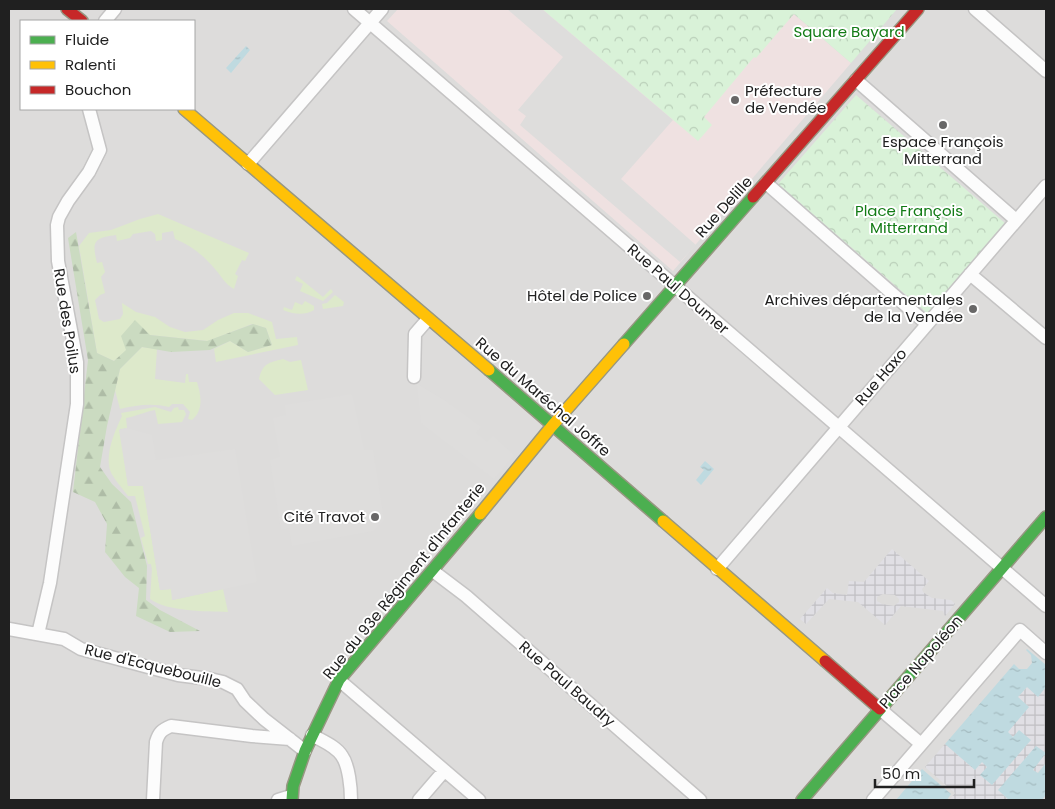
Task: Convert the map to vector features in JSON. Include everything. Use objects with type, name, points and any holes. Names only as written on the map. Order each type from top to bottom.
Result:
[{"type":"street","points":[[67,9],[81,20]]},
{"type":"street","points":[[106,20],[115,9]]},
{"type":"street","name":"Rue Paul Doumer","points":[[354,9],[1002,568]]},
{"type":"street","points":[[248,164],[382,9]]},
{"type":"street","name":"Rue Delille","points":[[552,426],[918,9]]},
{"type":"street","points":[[975,9],[1046,71]]},
{"type":"street","points":[[856,80],[1016,220]]},
{"type":"street","name":"Rue des Poilus","points":[[38,634],[50,582],[77,404],[76,362],[58,261],[57,225],[59,217],[71,196],[89,172],[100,150],[89,110]]},
{"type":"street","name":"Rue du Maréchal Joffre","points":[[185,110],[468,351],[552,426],[880,709]]},
{"type":"street","points":[[766,183],[927,324]]},
{"type":"street","name":"Rue Haxo","points":[[717,569],[1046,186]]},
{"type":"street","points":[[970,274],[1046,338]]},
{"type":"street","points":[[414,377],[415,334],[428,318]]},
{"type":"street","name":"Rue du 93e Régiment d'Infanterie","points":[[293,799],[305,751],[338,680],[433,571],[552,426]]},
{"type":"street","name":"Place Napoléon","points":[[802,800],[1046,517]]},
{"type":"street","points":[[1002,568],[1046,606]]},
{"type":"street","name":"Rue Paul Baudry","points":[[433,571],[466,596],[700,800]]},
{"type":"street","name":"Rue d'Ecquebouille","points":[[9,629],[64,640],[81,649],[178,675],[223,682],[237,690],[245,701],[305,751]]},
{"type":"street","points":[[873,800],[1020,630],[1046,653]]},
{"type":"street","points":[[338,680],[479,800]]},
{"type":"street","points":[[880,709],[921,744]]},
{"type":"street","points":[[252,736],[256,727],[264,718]]},
{"type":"street","points":[[153,800],[156,742],[158,734],[162,730],[171,726],[290,739]]},
{"type":"street","points":[[312,735],[332,747],[343,757],[350,784],[351,800]]},
{"type":"street","points":[[419,800],[444,770]]},
{"type":"street","points":[[278,800],[293,799]]},
{"type":"shaded area","points":[[9,9],[1046,9],[1046,800],[9,800]]},
{"type":"shaded area","name":"Préfecture de Vendée","points":[[398,9],[788,9],[851,63],[673,271],[387,21]]},
{"type":"shaded area","points":[[507,9],[542,9],[673,120],[621,179],[696,245],[680,262],[520,125],[526,116],[518,110],[563,57]]},
{"type":"shaded area","points":[[417,384],[447,402],[481,427],[476,433],[487,442],[493,436],[514,455],[494,479],[421,423]]},
{"type":"shaded area","points":[[352,394],[364,450],[373,450],[384,520],[373,531],[292,546],[289,528],[281,530],[270,460],[280,457],[273,418],[286,415],[285,405]]},
{"type":"shaded area","points":[[127,428],[152,435],[156,460],[235,449],[257,582],[172,600],[171,589],[160,590],[143,486],[128,486],[119,430]]},
{"type":"shaded area","points":[[892,549],[929,581],[922,589],[923,592],[932,598],[951,600],[955,604],[945,616],[943,611],[901,606],[885,625],[858,602],[829,599],[806,624],[800,619],[827,588],[833,593],[847,595],[849,581],[864,582]],"holes":[[[883,594],[895,595],[899,602],[894,606],[877,601],[877,597]]]},
{"type":"shaded area","points":[[1027,687],[1038,696],[1046,687],[1046,763],[1037,773],[1033,770],[998,790],[1009,800],[964,800],[961,798],[949,800],[955,793],[925,767],[945,744],[975,770],[1013,737],[1007,732],[1029,707],[1018,697]]},
{"type":"green space","name":"Square Bayard","points":[[542,9],[897,9],[851,63],[794,14],[756,58],[754,57],[704,117],[712,125],[698,141]]},
{"type":"green space","name":"Place François Mitterrand","points":[[856,95],[1006,224],[927,313],[778,184]]},
{"type":"green space","points":[[158,214],[249,253],[245,261],[242,260],[235,274],[238,276],[234,289],[226,283],[202,255],[175,239],[173,231],[162,233],[162,240],[156,241],[155,234],[151,231],[133,234],[130,238],[117,241],[116,235],[108,236],[96,242],[95,246],[97,263],[102,262],[105,272],[101,277],[105,293],[95,300],[99,319],[104,322],[120,319],[123,314],[122,303],[136,312],[155,317],[170,327],[185,332],[203,330],[218,320],[234,313],[248,313],[272,322],[276,339],[297,337],[298,345],[216,362],[214,349],[230,341],[248,352],[272,345],[266,328],[252,324],[208,341],[150,335],[114,361],[97,353],[79,246],[89,233],[111,230]]},
{"type":"green space","points":[[76,232],[97,353],[114,361],[126,350],[121,336],[135,320],[150,335],[207,341],[253,324],[266,328],[272,345],[248,352],[230,341],[210,350],[171,352],[142,347],[120,369],[100,467],[112,484],[131,502],[147,566],[146,600],[160,610],[200,631],[170,632],[136,616],[139,588],[125,577],[105,552],[107,524],[95,502],[73,492],[88,360],[68,238]]},
{"type":"green space","points":[[297,276],[323,297],[331,289],[333,292],[323,301],[300,291],[303,284],[295,280]]},
{"type":"green space","points":[[335,295],[344,302],[343,306],[323,309],[322,304],[327,303]]},
{"type":"green space","points":[[305,301],[314,306],[314,310],[298,314],[283,310],[284,307],[292,310],[295,302],[302,305]]},
{"type":"green space","points":[[142,347],[157,349],[155,379],[185,383],[186,374],[188,374],[189,382],[197,382],[200,407],[192,420],[188,419],[190,412],[183,404],[172,404],[169,407],[144,405],[120,409],[115,390],[120,369]]},
{"type":"green space","points":[[283,359],[290,362],[301,360],[308,390],[275,395],[259,379],[262,370],[267,364]]},
{"type":"green space","points":[[155,407],[171,412],[174,408],[178,407],[179,410],[184,410],[186,414],[182,422],[158,424],[155,410],[126,418],[127,428],[120,429],[128,486],[143,486],[160,590],[171,589],[173,600],[223,589],[228,612],[177,609],[150,599],[152,569],[151,564],[148,564],[141,538],[145,536],[135,496],[128,496],[113,476],[110,470],[109,456],[116,428],[122,416],[121,413]]},
{"type":"water","points":[[246,46],[250,50],[231,73],[226,68]]},
{"type":"water","points":[[705,461],[714,469],[701,485],[696,480],[704,470],[700,467]]},
{"type":"water","points":[[1027,649],[1046,665],[1046,687],[1038,697],[1027,687],[1018,697],[1029,707],[1008,732],[1013,737],[1019,730],[1031,740],[992,785],[980,775],[987,767],[982,762],[975,770],[945,744],[1014,664],[1019,669],[1027,669],[1032,663],[1031,655]]},
{"type":"water","points":[[1036,746],[1046,753],[1033,770],[1038,773],[1046,763],[1046,795],[1042,800],[1009,800],[998,790]]},
{"type":"water","points":[[922,769],[951,794],[947,800],[896,800]]},
{"type":"traffic: fast","points":[[624,344],[753,197]]},
{"type":"traffic: fast","points":[[489,370],[663,521]]},
{"type":"traffic: fast","points":[[292,800],[293,786],[305,751],[339,680],[480,514]]},
{"type":"traffic: fast","points":[[802,800],[1046,517]]},
{"type":"traffic: slow","points":[[185,110],[489,370]]},
{"type":"traffic: slow","points":[[480,514],[552,426],[624,344]]},
{"type":"traffic: slow","points":[[663,521],[825,661]]},
{"type":"traffic: jam","points":[[67,9],[81,20]]},
{"type":"traffic: jam","points":[[753,197],[918,9]]},
{"type":"traffic: jam","points":[[825,661],[880,709]]},
{"type":"place","name":"Préfecture de Vendée","points":[[735,100]]},
{"type":"place","name":"Espace François Mitterrand","points":[[943,125]]},
{"type":"place","name":"Hôtel de Police","points":[[647,296]]},
{"type":"place","name":"Archives départementales de la Vendée","points":[[973,309]]},
{"type":"place","name":"Cité Travot","points":[[375,517]]}]
